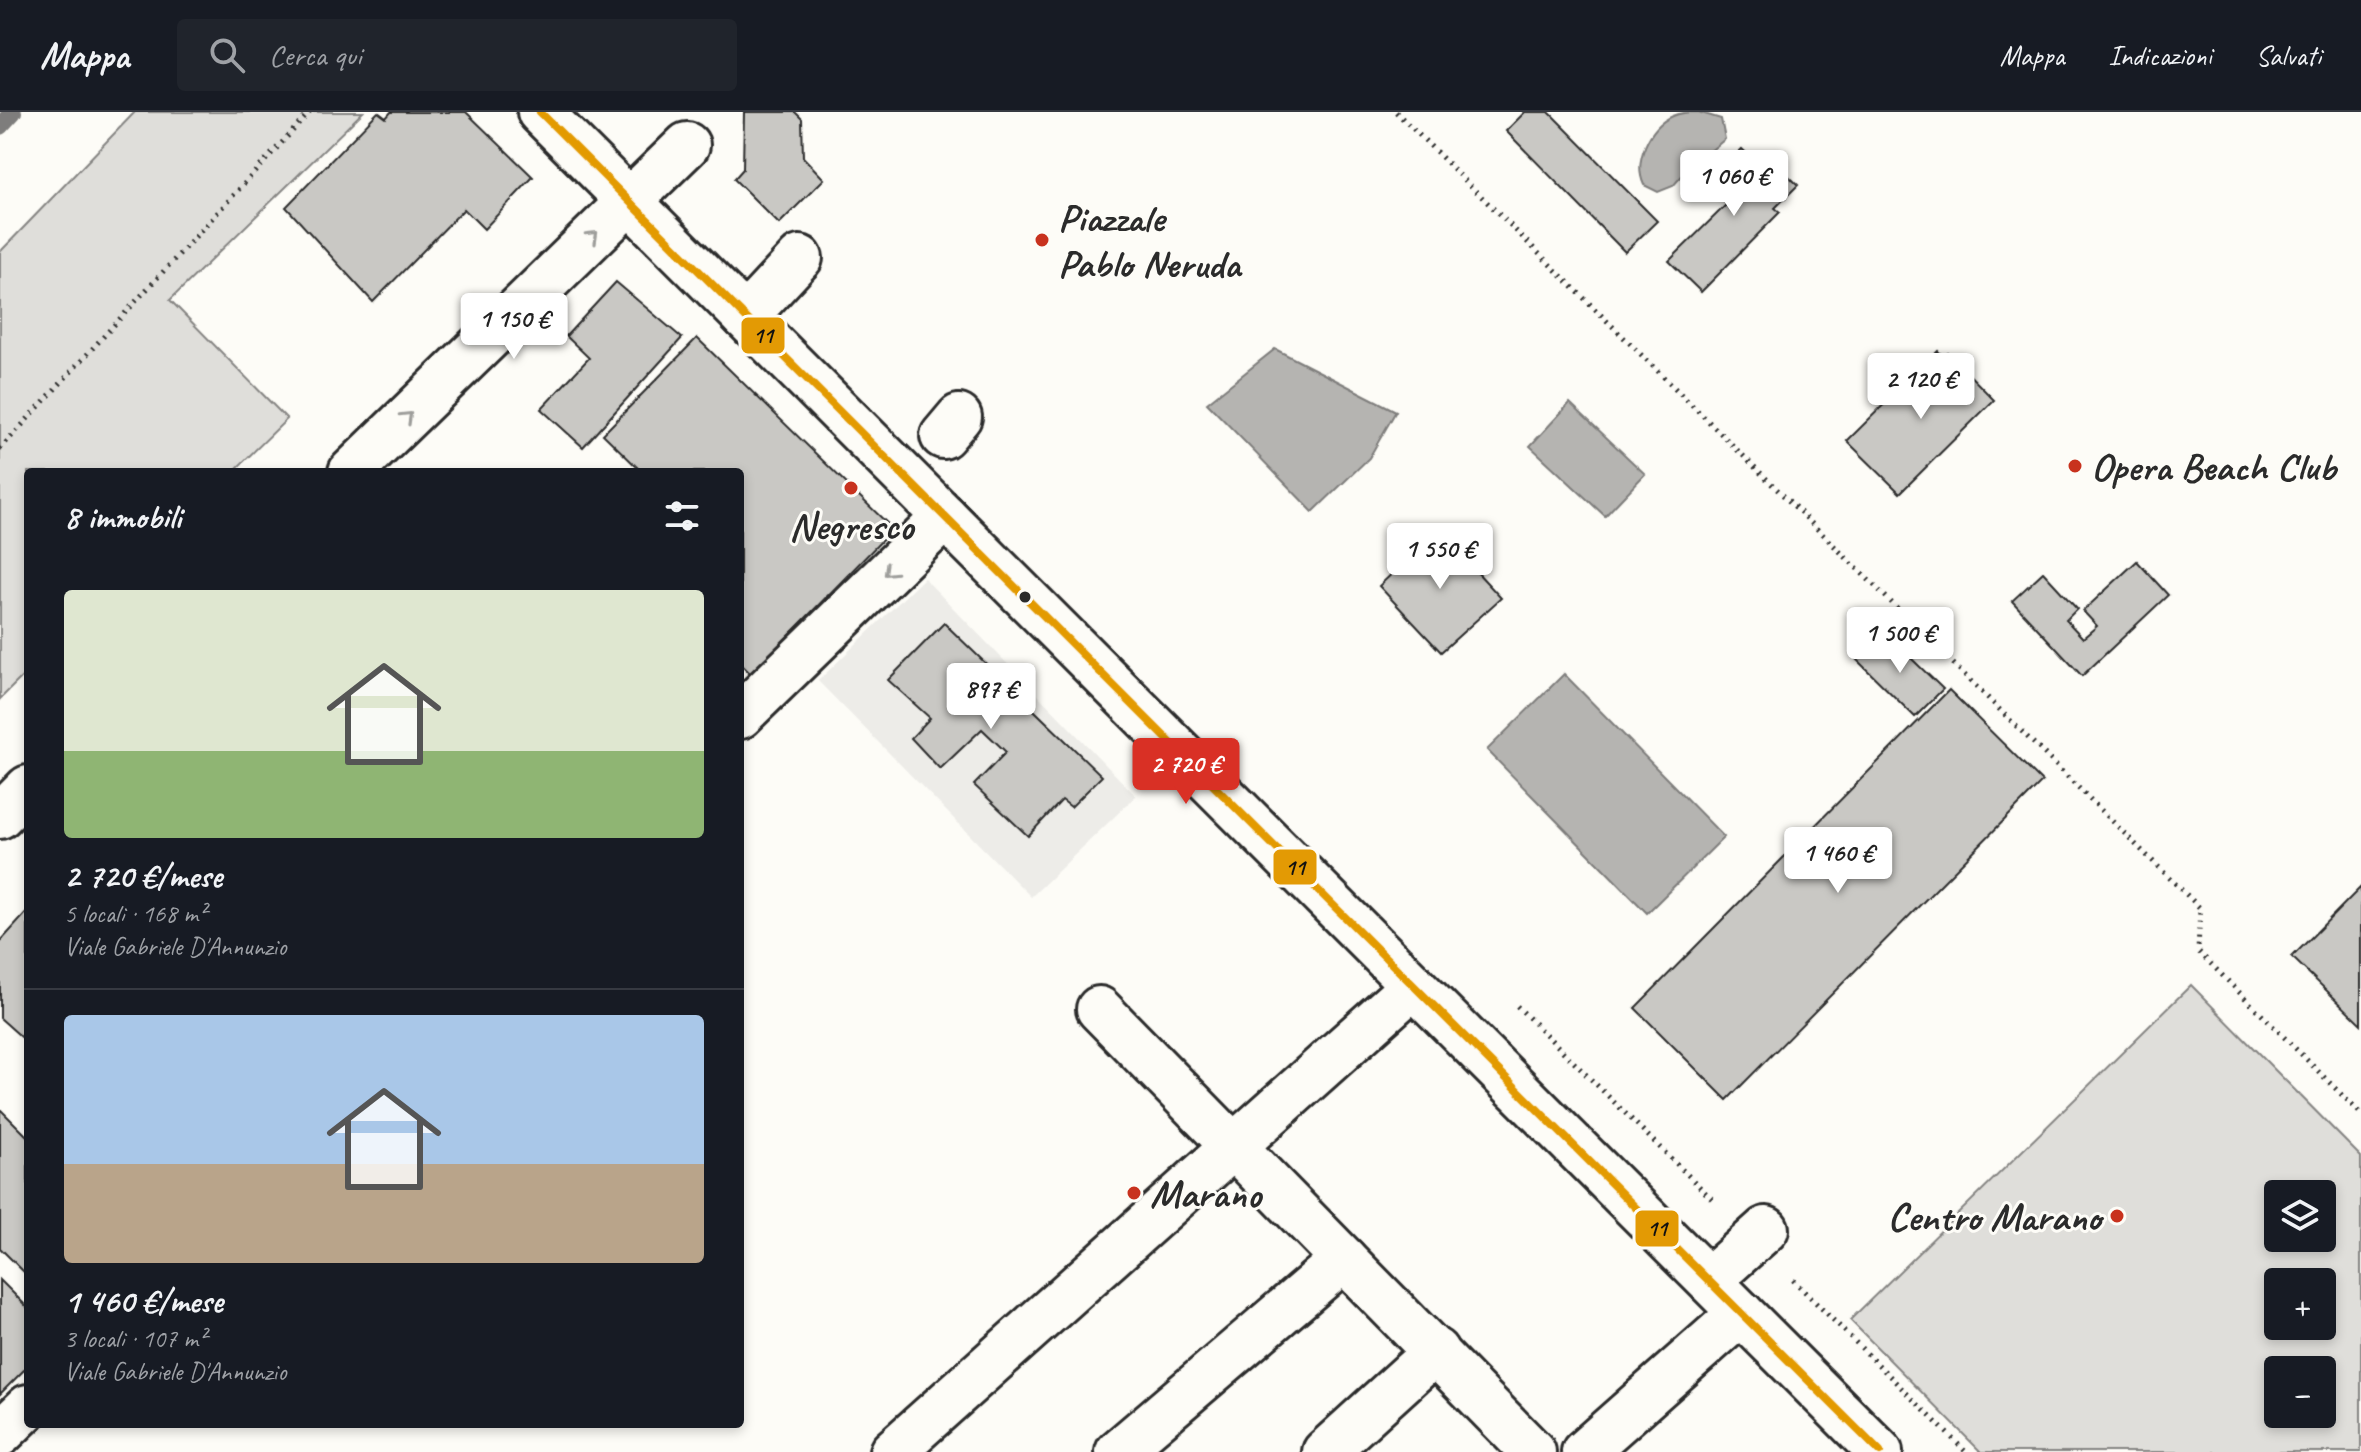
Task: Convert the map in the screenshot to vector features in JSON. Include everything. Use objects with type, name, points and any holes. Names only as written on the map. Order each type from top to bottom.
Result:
[{"type":"street","points":[[540,112],[1880,1452]]},
{"type":"street","points":[[355,468],[687,145]]},
{"type":"street","points":[[745,317],[800,258]]},
{"type":"street","points":[[744,712],[945,517]]},
{"type":"street","points":[[0,816],[24,792]]},
{"type":"street","points":[[892,1452],[1413,986]]},
{"type":"street","points":[[1099,1009],[1533,1452]]},
{"type":"street","points":[[1709,1280],[1766,1229]]},
{"type":"street","points":[[1118,1452],[1344,1259]]},
{"type":"street","points":[[1584,1452],[1741,1313]]},
{"type":"street","points":[[1325,1452],[1436,1351]]},
{"type":"street","points":[[0,1434],[24,1411]]},
{"type":"path","points":[[0,449],[310,112]]},
{"type":"path","points":[[1396,112],[2200,908],[2198,951],[2361,1114]]},
{"type":"shaded area","points":[[135,112],[363,112],[170,300],[287,419],[237,468],[24,468],[24,675],[0,699],[0,252]]},
{"type":"shaded area","points":[[1698,112],[1721,119],[1725,139],[1687,170],[1673,186],[1658,192],[1644,185],[1642,156],[1650,136],[1673,116]]},
{"type":"shaded area","points":[[1275,349],[1396,411],[1369,458],[1313,512],[1207,403]]},
{"type":"shaded area","points":[[1570,403],[1645,474],[1605,516],[1530,446]]},
{"type":"shaded area","points":[[924,578],[1136,796],[1031,897],[818,681]]},
{"type":"shaded area","points":[[1564,674],[1724,837],[1647,913],[1487,750]]},
{"type":"shaded area","name":"Centro Marano","points":[[2191,985],[2361,1157],[2361,1452],[1981,1452],[1850,1320]]},
{"type":"building","points":[[378,112],[386,118],[391,112],[466,112],[533,177],[484,229],[464,209],[373,302],[286,207]]},
{"type":"building","points":[[744,112],[795,112],[802,119],[803,157],[824,179],[779,224],[734,179],[743,169]]},
{"type":"building","points":[[1525,112],[1549,112],[1657,221],[1625,252],[1506,131]]},
{"type":"building","points":[[1742,149],[1757,163],[1746,173],[1753,180],[1772,160],[1798,185],[1775,208],[1780,212],[1701,292],[1669,261],[1727,204],[1707,183]]},
{"type":"building","points":[[616,282],[682,338],[583,447],[541,409],[589,358],[566,336]]},
{"type":"building","points":[[697,338],[893,529],[751,674],[744,667],[744,468],[638,468],[603,434]]},
{"type":"building","points":[[1938,351],[1943,357],[1948,353],[1994,400],[1900,493],[1847,441]]},
{"type":"building","points":[[1438,530],[1501,598],[1441,652],[1379,586]]},
{"type":"building","points":[[2137,561],[2168,595],[2082,676],[2012,601],[2043,572],[2077,609],[2066,620],[2083,638],[2097,626],[2083,611]]},
{"type":"building","points":[[944,623],[1102,776],[1071,807],[1062,800],[1028,836],[974,785],[1006,752],[982,729],[940,769],[911,738],[930,718],[888,680]]},
{"type":"building","points":[[1885,633],[1943,689],[1915,717],[1857,660]]},
{"type":"building","points":[[1949,690],[2042,782],[1727,1100],[1635,1008]]},
{"type":"building","points":[[2361,887],[2361,1024],[2292,957]]},
{"type":"building","points":[[24,915],[24,1039],[0,1018],[0,942]]},
{"type":"building","points":[[0,1109],[24,1133],[24,1272],[0,1248]]},
{"type":"building","points":[[0,1280],[24,1304],[24,1370],[0,1394]]},
{"type":"waterway","name":"Marano","points":[[0,126],[13,112]]},
{"type":"transit line","name":"11","points":[[540,112],[1880,1452]]},
{"type":"place","name":"Piazzale Pablo Neruda","points":[[1042,240]]},
{"type":"place","name":"Opera Beach Club","points":[[2075,466]]},
{"type":"place","name":"Negresco","points":[[851,488]]},
{"type":"place","name":"Marano","points":[[1134,1193]]},
{"type":"place","name":"Centro Marano","points":[[2117,1216]]}]
